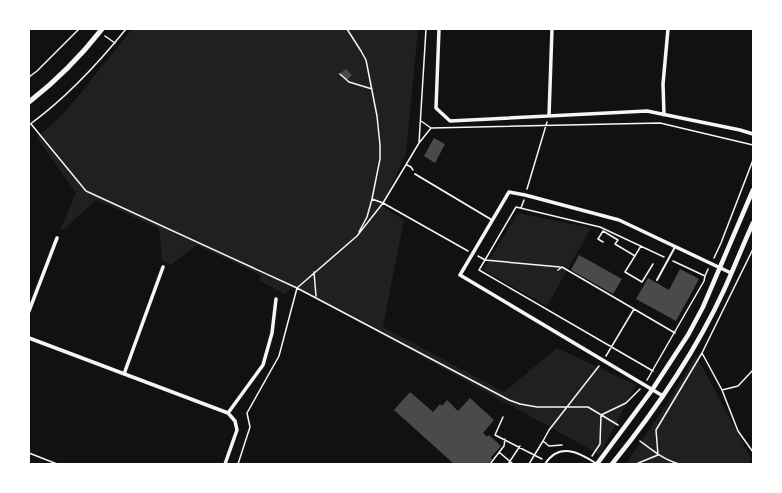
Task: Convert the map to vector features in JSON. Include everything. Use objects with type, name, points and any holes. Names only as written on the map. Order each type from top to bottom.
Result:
[{"type":"main road","points":[[29,102],[50,85],[102,29]]},
{"type":"street","points":[[439,29],[436,108],[450,121],[647,111],[753,134]]},
{"type":"street","points":[[549,116],[552,29]]},
{"type":"street","points":[[664,115],[663,84],[668,29]]},
{"type":"street","points":[[663,396],[460,275],[509,192],[619,220],[731,273]]},
{"type":"street","points":[[597,464],[652,390],[688,335],[703,307],[753,193]]},
{"type":"street","points":[[612,464],[634,437],[663,396],[703,329],[723,291],[753,223]]},
{"type":"street","points":[[29,311],[56,238]]},
{"type":"street","points":[[124,374],[163,267]]},
{"type":"street","points":[[228,413],[263,365],[272,332],[276,299]]},
{"type":"street","points":[[29,338],[228,413],[235,421],[237,430],[226,464]]},
{"type":"lane","points":[[415,174],[492,220]]},
{"type":"lane","points":[[657,280],[675,247]]},
{"type":"lane","points":[[545,464],[550,456],[559,451],[572,452],[597,464]]},
{"type":"path","points":[[29,77],[37,71],[79,29]]},
{"type":"path","points":[[126,29],[90,71],[62,99],[30,124],[86,191],[297,288],[509,400],[520,404],[537,407],[588,407],[618,425]]},
{"type":"path","points":[[347,29],[366,60],[379,130],[380,145],[378,174],[372,199],[367,217],[357,236]]},
{"type":"path","points":[[419,143],[426,29]]},
{"type":"path","points":[[340,74],[349,82],[372,89]]},
{"type":"path","points":[[521,208],[549,116]]},
{"type":"path","points":[[420,121],[431,128],[660,123],[753,145]]},
{"type":"path","points":[[238,464],[250,427],[247,413],[279,356],[297,288],[357,236],[383,203],[419,143],[431,128]]},
{"type":"path","points":[[721,244],[753,160]]},
{"type":"path","points":[[407,164],[411,167],[415,174]]},
{"type":"path","points":[[372,199],[383,203],[485,260],[562,267],[675,333]]},
{"type":"path","points":[[602,416],[626,403],[635,396],[644,385],[653,371],[675,333],[704,281],[705,276],[600,227],[516,207],[479,270],[653,371]]},
{"type":"path","points":[[603,242],[598,239],[603,231],[618,240],[615,244],[635,256]]},
{"type":"path","points":[[641,246],[626,272],[642,282],[653,264]]},
{"type":"path","points":[[658,455],[656,430],[702,353],[753,249]]},
{"type":"path","points":[[314,272],[316,298]]},
{"type":"path","points":[[529,464],[549,430],[603,361],[634,309]]},
{"type":"path","points":[[702,353],[722,390],[738,430],[753,452]]},
{"type":"path","points":[[722,390],[738,386],[753,370]]},
{"type":"path","points":[[590,460],[600,444],[602,416]]},
{"type":"path","points":[[503,417],[495,435],[520,446],[547,461]]},
{"type":"path","points":[[490,464],[504,446],[505,439]]},
{"type":"path","points":[[640,441],[658,455],[671,462],[679,464]]},
{"type":"path","points":[[542,442],[549,446],[567,445]]},
{"type":"path","points":[[508,464],[511,462],[520,446]]},
{"type":"path","points":[[499,452],[513,464]]},
{"type":"path","points":[[587,452],[593,455]]},
{"type":"path","points":[[29,453],[57,464]]},
{"type":"path","points":[[636,464],[658,455]]},
{"type":"shaded area","points":[[132,29],[418,29],[406,154],[382,206],[404,220],[383,327],[504,392],[557,348],[636,385],[600,455],[367,326],[292,287],[285,294],[260,281],[261,275],[197,245],[171,265],[162,260],[159,228],[96,200],[63,230],[61,228],[76,193],[37,138],[67,110]]},
{"type":"shaded area","points":[[518,213],[591,228],[547,306],[483,270]]},
{"type":"shaded area","points":[[696,355],[751,458],[748,464],[626,464],[668,402]]},
{"type":"building","points":[[346,69],[352,75],[347,80],[341,73]]},
{"type":"building","points":[[434,138],[445,144],[435,163],[424,156]]},
{"type":"building","points":[[579,255],[622,279],[613,294],[571,270]]},
{"type":"building","points":[[680,269],[699,279],[676,321],[636,299],[648,278],[669,290]]},
{"type":"building","points":[[410,392],[433,412],[440,404],[442,406],[447,400],[458,411],[470,398],[494,420],[483,433],[487,437],[489,435],[501,446],[491,457],[492,459],[488,464],[454,464],[394,410]]}]
